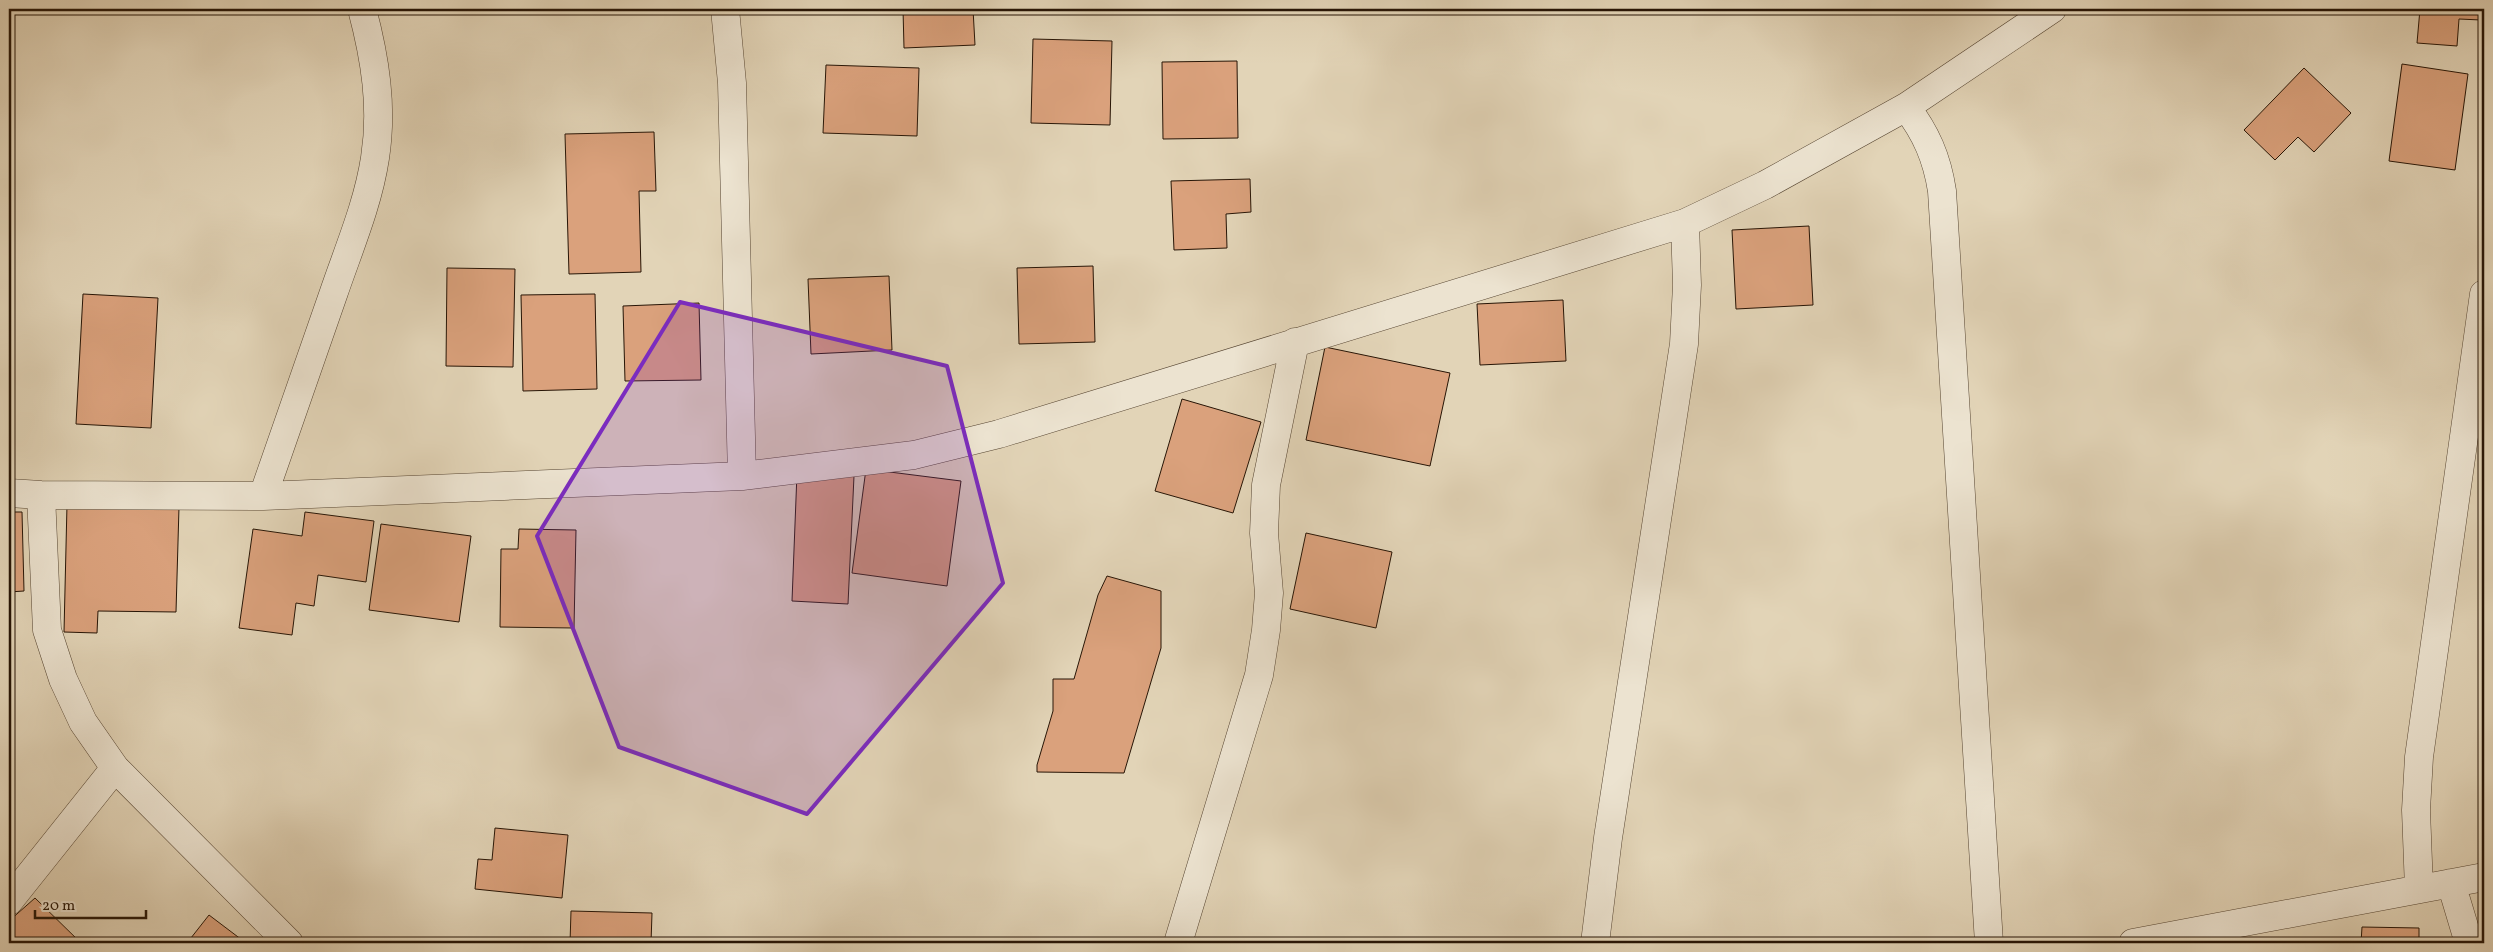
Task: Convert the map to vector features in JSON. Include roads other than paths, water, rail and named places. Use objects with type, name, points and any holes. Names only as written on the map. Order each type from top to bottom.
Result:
[{"type":"street","points":[[263,496],[359,220],[374,166],[378,126],[378,85],[371,44],[362,9]]},
{"type":"street","points":[[725,9],[732,83],[742,476]]},
{"type":"street","points":[[9,493],[41,495],[263,496],[742,476],[914,455],[999,434],[1685,223],[1765,184],[1906,106],[2052,9]]},
{"type":"street","points":[[1906,106],[1920,126],[1931,147],[1939,168],[1942,191],[1989,943]]},
{"type":"street","points":[[1595,943],[1608,838],[1684,344],[1687,285],[1685,223]]},
{"type":"street","points":[[2419,889],[2416,810],[2422,731],[2484,294]]},
{"type":"street","points":[[1178,943],[1259,675],[1266,630],[1269,592],[1264,526],[1266,485],[1295,342]]},
{"type":"street","points":[[41,495],[47,630],[62,679],[83,722],[115,768],[289,943]]},
{"type":"street","points":[[9,900],[115,768]]},
{"type":"street","points":[[2133,943],[2484,877]]},
{"type":"street","points":[[2451,883],[2469,943]]}]
